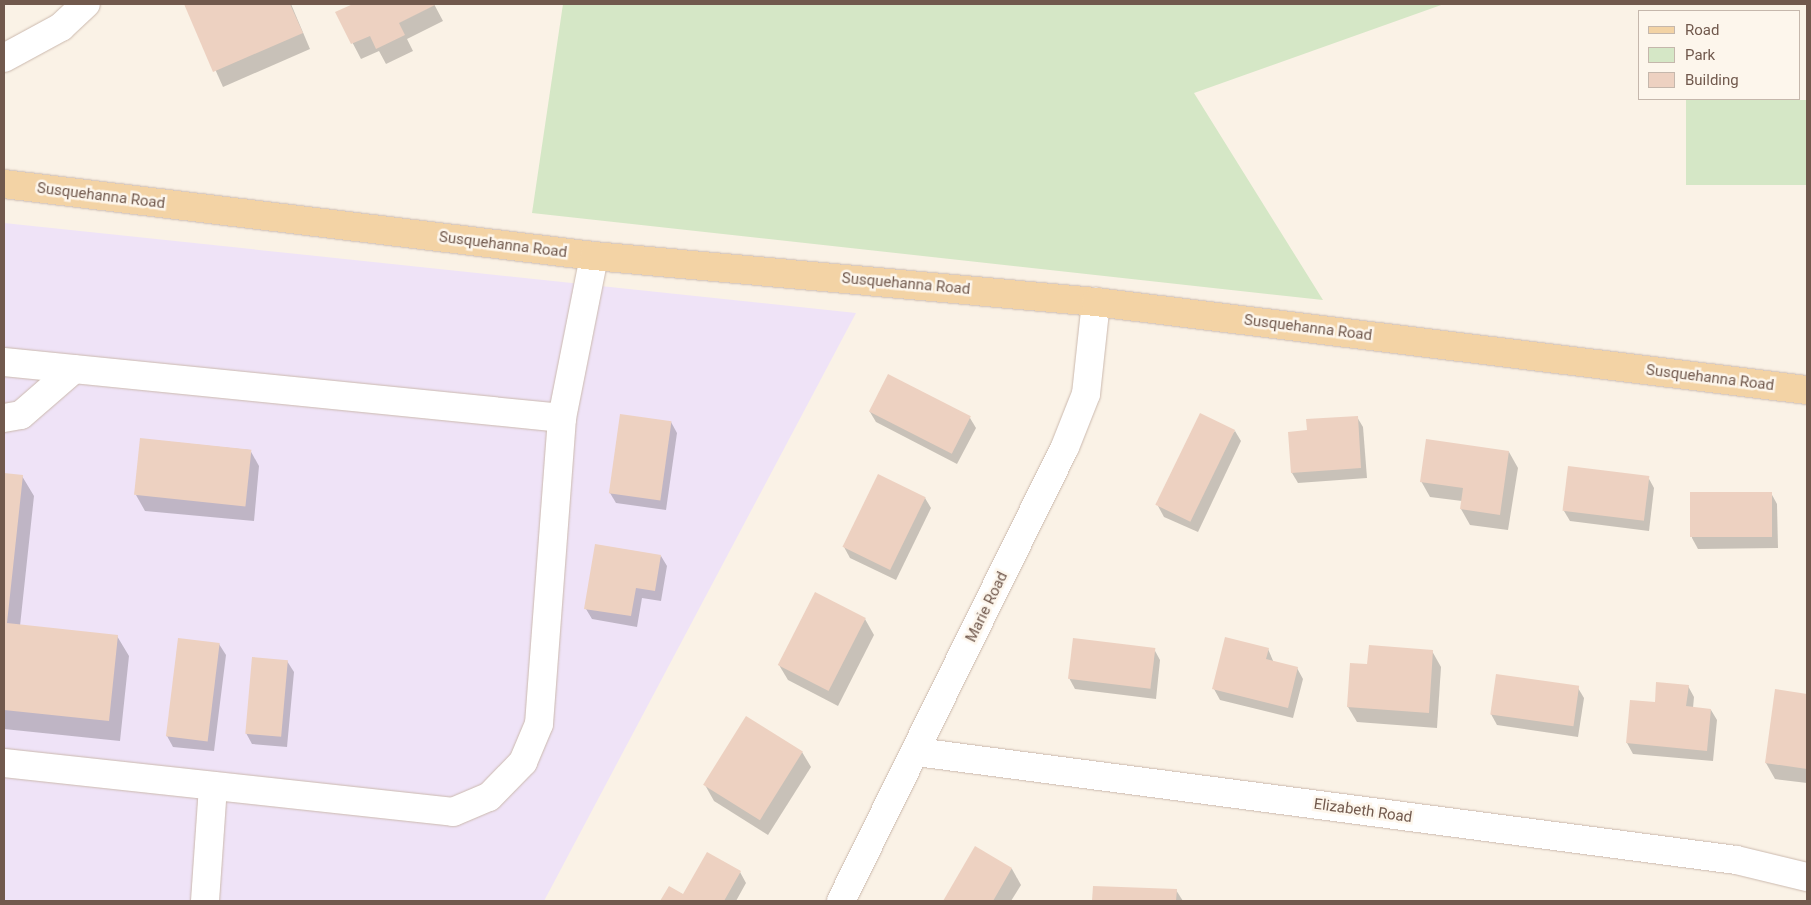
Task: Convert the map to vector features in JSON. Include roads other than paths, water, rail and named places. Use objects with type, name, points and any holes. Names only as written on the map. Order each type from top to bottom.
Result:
[{"type":"main road","name":"Susquehanna Road","points":[[4,184],[594,256],[1096,302],[1807,390]]},
{"type":"street","points":[[4,58],[61,27],[86,4]]},
{"type":"street","points":[[4,763],[453,812],[489,797],[523,762],[539,724],[562,418],[594,256]]},
{"type":"street","name":"Marie Road","points":[[841,901],[1065,447],[1086,394],[1096,302]]},
{"type":"street","points":[[4,362],[562,418]]},
{"type":"street","points":[[4,418],[21,415],[74,369]]},
{"type":"street","name":"Elizabeth Road","points":[[916,752],[1736,860],[1807,877]]},
{"type":"street","points":[[205,901],[213,786]]}]
